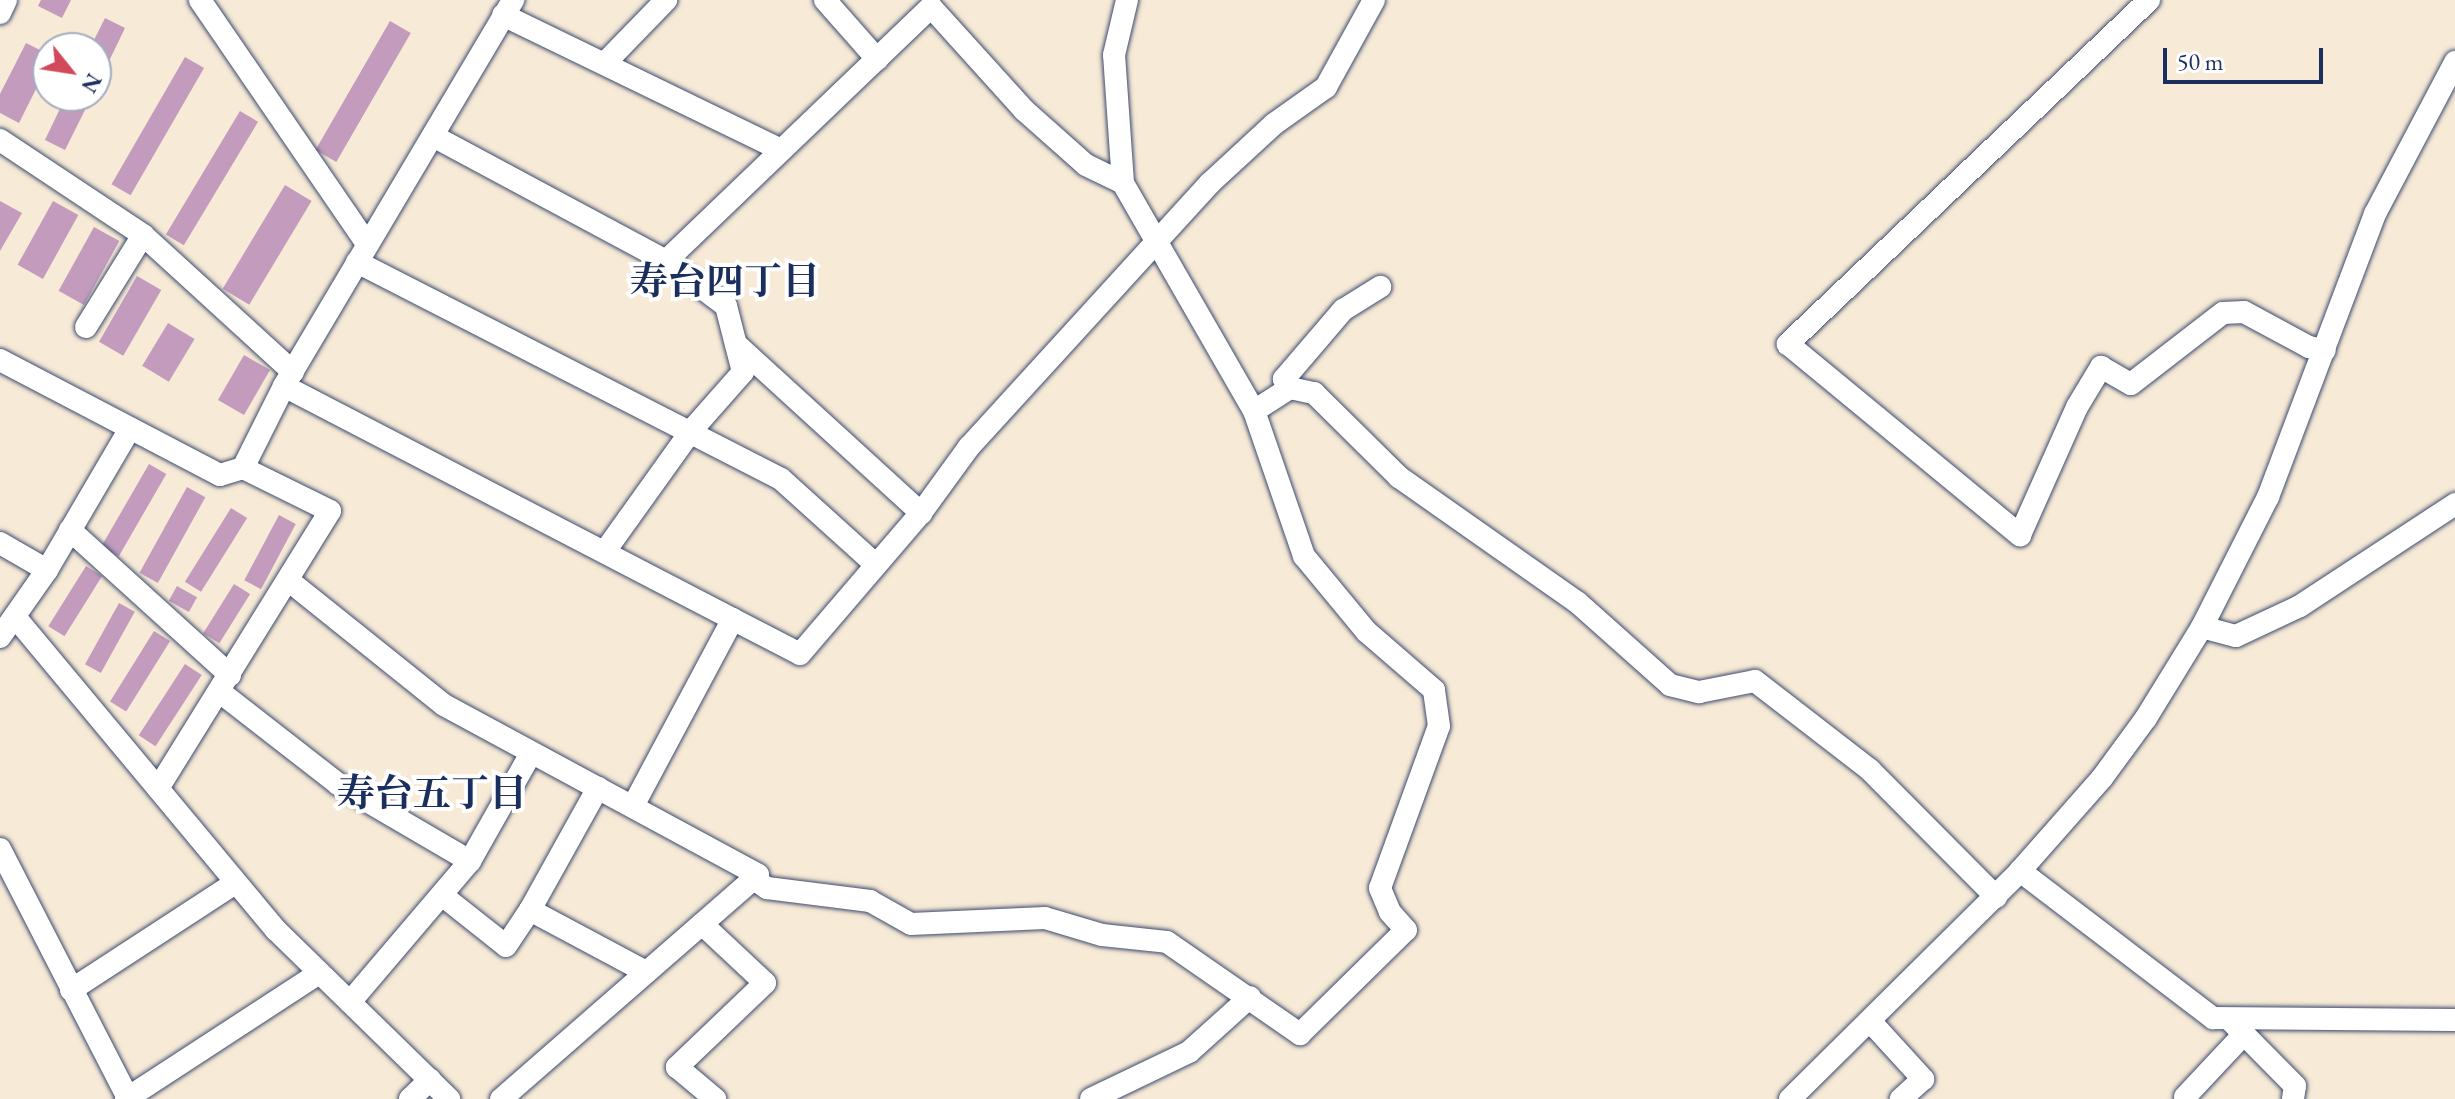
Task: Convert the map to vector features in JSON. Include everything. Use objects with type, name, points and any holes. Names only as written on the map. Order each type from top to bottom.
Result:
[{"type":"street","points":[[0,13],[6,0]]},
{"type":"street","points":[[200,0],[362,253],[781,479],[875,564]]},
{"type":"street","points":[[605,63],[666,0]]},
{"type":"street","points":[[825,0],[877,59]]},
{"type":"street","points":[[754,879],[767,888],[870,901],[911,924],[1045,918],[1102,935],[1167,942],[1300,1034],[1406,930],[1390,912],[1380,888],[1439,726],[1434,690],[1366,631],[1304,556],[1254,411],[1123,183],[1114,55],[1127,0]]},
{"type":"street","points":[[0,140],[143,235],[288,379],[800,654],[921,513],[969,447],[1160,243],[1209,184],[1274,124],[1326,87],[1374,0]]},
{"type":"street","points":[[2149,0],[1788,344],[2020,535],[2101,367],[2131,384],[2223,313],[2234,312],[2244,312],[2309,347],[2325,350]]},
{"type":"street","points":[[666,261],[877,59],[928,3],[1024,110],[1086,165],[1123,183]]},
{"type":"street","points":[[243,468],[288,379],[508,7],[605,63],[781,150]]},
{"type":"street","points":[[1790,1099],[1996,897],[2102,778],[2202,627],[2268,497],[2375,214],[2455,62]]},
{"type":"street","points":[[433,136],[666,261],[726,306],[743,372],[691,431],[605,551]]},
{"type":"street","points":[[86,327],[143,235]]},
{"type":"street","points":[[1290,388],[1284,379],[1343,310],[1380,287]]},
{"type":"street","points":[[736,344],[921,513]]},
{"type":"street","points":[[0,360],[220,475],[243,468],[330,511],[159,787]]},
{"type":"street","points":[[1254,411],[1290,388],[1314,393],[1399,477],[1577,602],[1670,685],[1699,692],[1755,681],[1870,770],[1996,897]]},
{"type":"street","points":[[0,637],[47,570],[129,430]]},
{"type":"street","points":[[2202,627],[2236,636],[2300,606],[2455,504]]},
{"type":"street","points":[[70,530],[225,684],[338,784],[470,861]]},
{"type":"street","points":[[0,543],[47,570]]},
{"type":"street","points":[[288,580],[407,679],[531,753],[758,875],[501,1099]]},
{"type":"street","points":[[16,618],[159,787],[235,883],[319,973],[449,1099]]},
{"type":"street","points":[[633,806],[733,619]]},
{"type":"street","points":[[350,1002],[470,861],[531,753]]},
{"type":"street","points":[[443,896],[506,946],[530,910],[598,788]]},
{"type":"street","points":[[0,849],[127,1099],[319,973]]},
{"type":"street","points":[[2020,871],[2177,996],[2213,1018],[2237,1028],[2295,1086],[2293,1099]]},
{"type":"street","points":[[71,990],[235,883]]},
{"type":"street","points":[[530,910],[646,972]]},
{"type":"street","points":[[702,924],[765,983],[677,1067],[715,1099]]},
{"type":"street","points":[[1091,1099],[1189,1052],[1250,997]]},
{"type":"street","points":[[2237,1028],[2455,1020]]},
{"type":"street","points":[[1870,1021],[1923,1079],[1901,1099]]},
{"type":"street","points":[[2185,1097],[2237,1028]]},
{"type":"street","points":[[410,1099],[430,1080]]},
{"type":"building","points":[[41,0],[71,0],[62,18],[38,6]]},
{"type":"building","points":[[105,18],[125,28],[112,55],[112,32],[98,32]]},
{"type":"building","points":[[390,21],[411,33],[336,162],[316,150]]},
{"type":"building","points":[[26,43],[32,46],[32,97],[19,123],[0,113],[0,94]]},
{"type":"building","points":[[185,57],[204,68],[131,195],[112,184]]},
{"type":"building","points":[[240,111],[258,122],[184,245],[166,234]]},
{"type":"building","points":[[58,112],[84,112],[65,150],[45,140]]},
{"type":"building","points":[[285,185],[312,201],[249,305],[223,289]]},
{"type":"building","points":[[0,201],[22,213],[0,251]]},
{"type":"building","points":[[53,201],[78,215],[43,279],[18,265]]},
{"type":"building","points":[[94,227],[119,241],[84,305],[59,291]]},
{"type":"building","points":[[137,276],[161,290],[123,356],[99,342]]},
{"type":"building","points":[[168,323],[195,339],[169,382],[142,366]]},
{"type":"building","points":[[244,355],[270,370],[244,415],[218,400]]},
{"type":"building","points":[[149,464],[166,474],[119,556],[102,546]]},
{"type":"building","points":[[187,487],[205,497],[158,583],[139,573]]},
{"type":"building","points":[[231,508],[247,518],[201,592],[185,582]]},
{"type":"building","points":[[279,515],[296,524],[261,589],[244,580]]},
{"type":"building","points":[[86,566],[102,576],[64,636],[48,626]]},
{"type":"building","points":[[234,584],[250,594],[219,643],[203,633]]},
{"type":"building","points":[[177,586],[197,597],[189,612],[169,601]]},
{"type":"building","points":[[119,603],[135,612],[101,673],[85,664]]},
{"type":"building","points":[[154,631],[170,641],[126,711],[110,701]]},
{"type":"building","points":[[185,664],[202,675],[155,746],[139,735]]},
{"type":"district","name":"寿台四丁目","points":[[725,281]]},
{"type":"district","name":"寿台五丁目","points":[[432,793]]}]
